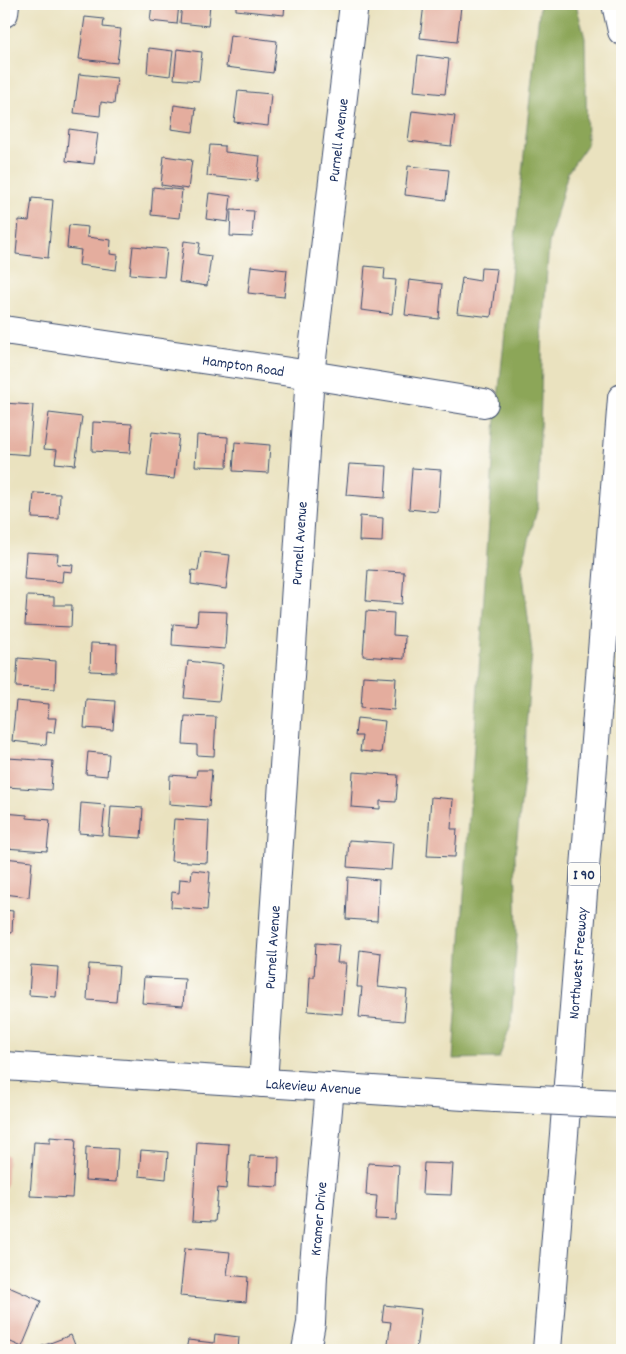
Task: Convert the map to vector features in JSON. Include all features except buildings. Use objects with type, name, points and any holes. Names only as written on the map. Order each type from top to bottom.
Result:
[{"type":"main road","points":[[4,13],[5,4]]},
{"type":"main road","name":"Purnell Avenue","points":[[262,1083],[310,374],[354,4]]},
{"type":"main road","points":[[616,4],[622,31]]},
{"type":"main road","name":"Hampton Road","points":[[4,330],[310,374],[484,403]]},
{"type":"main road","name":"Northwest Freeway","points":[[546,1350],[622,398]]},
{"type":"main road","name":"Lakeview Avenue","points":[[4,1066],[495,1098],[622,1104]]},
{"type":"main road","name":"Kramer Drive","points":[[306,1350],[311,1323],[314,1266],[330,1087]]},
{"type":"green space","points":[[540,4],[576,4],[585,38],[587,145],[568,172],[549,243],[543,324],[538,506],[522,566],[532,652],[526,727],[525,770],[515,854],[517,934],[511,1025],[499,1058],[453,1059],[496,417]]}]
